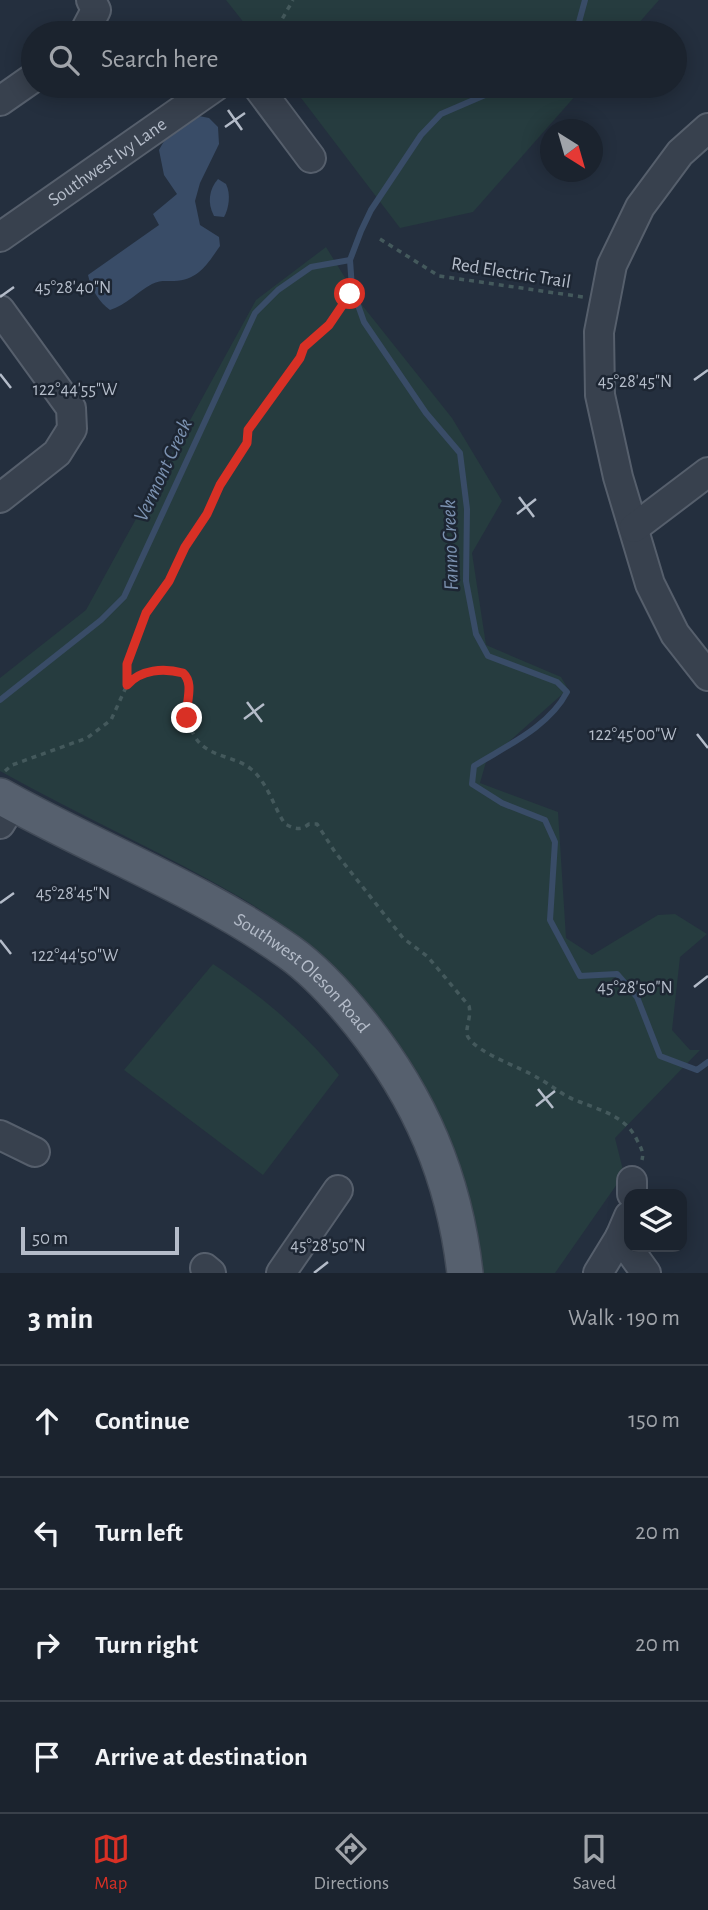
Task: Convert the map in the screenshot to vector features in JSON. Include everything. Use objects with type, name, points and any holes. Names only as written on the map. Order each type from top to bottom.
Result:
[{"type":"main road","name":"Southwest Oleson Road","points":[[4,800],[243,921],[291,953],[331,990],[367,1032],[419,1110],[440,1160],[452,1199],[465,1273]]},
{"type":"street","points":[[90,21],[96,10],[91,0]]},
{"type":"street","points":[[0,101],[21,86]]},
{"type":"street","name":"Southwest Ivy Lane","points":[[0,237],[199,98]]},
{"type":"street","points":[[266,98],[311,158]]},
{"type":"street","points":[[708,128],[680,153],[640,207],[612,265],[599,332],[600,395],[618,477],[650,584],[675,634],[708,676]]},
{"type":"street","points":[[0,310],[71,408],[72,429],[57,453],[10,487],[0,498]]},
{"type":"street","points":[[634,528],[708,472]]},
{"type":"street","points":[[0,1135],[35,1152]]},
{"type":"street","points":[[281,1273],[338,1190]]},
{"type":"street","points":[[598,1273],[624,1228]]},
{"type":"street","points":[[637,1252],[646,1273]]},
{"type":"path","points":[[280,21],[293,0]]},
{"type":"path","name":"Red Electric Trail","points":[[380,239],[439,276],[578,297],[606,298]]},
{"type":"path","points":[[4,800],[6,768],[96,733],[116,713],[127,685],[127,664],[146,613],[169,581],[185,547],[207,514],[220,485],[247,443],[248,430],[300,358],[304,347],[329,325],[350,294]]},
{"type":"path","points":[[127,685],[146,673],[174,671],[186,675],[189,685],[187,718],[197,741],[211,752],[241,762],[254,771],[285,824],[299,829],[309,824],[317,824],[335,852],[403,938],[428,957],[469,1006],[471,1013],[466,1030],[467,1037],[499,1060],[540,1079],[573,1100],[607,1112],[633,1130],[644,1153],[632,1187]]},
{"type":"green space","points":[[226,0],[659,0],[641,21],[243,21]]},
{"type":"green space","points":[[301,98],[573,98],[555,119],[540,119],[540,136],[473,212],[400,228]]},
{"type":"green space","points":[[326,247],[362,305],[452,418],[502,501],[472,553],[486,645],[561,677],[568,689],[486,762],[480,783],[558,812],[566,938],[592,955],[658,915],[675,914],[707,934],[680,957],[672,1030],[690,1050],[700,1050],[615,1138],[624,1174],[555,1273],[482,1273],[472,1210],[439,1116],[416,1073],[389,1032],[358,993],[323,958],[285,927],[243,899],[0,771],[0,678],[86,610],[256,300]]},
{"type":"green space","points":[[213,964],[280,1015],[339,1075],[263,1175],[124,1070]]},
{"type":"water","points":[[199,116],[209,118],[218,127],[219,144],[200,183],[195,201],[200,225],[219,237],[220,246],[207,264],[190,278],[155,283],[110,310],[96,295],[88,275],[159,225],[153,214],[177,194],[164,175],[159,150],[175,128]]},
{"type":"water","points":[[218,179],[226,184],[229,192],[224,217],[214,216],[210,206],[211,192]]},
{"type":"waterway","name":"Fanno Creek","points":[[579,21],[585,0]]},
{"type":"waterway","name":"Fanno Creek","points":[[478,98],[441,114],[421,135],[371,210],[350,260],[352,288],[364,322],[426,413],[460,453],[467,509],[466,581],[476,634],[488,656],[557,682],[567,692],[538,726],[474,766],[472,784],[502,803],[545,820],[555,842],[550,920],[580,976],[617,974],[637,997],[660,1056],[697,1070],[708,1062]]},
{"type":"waterway","name":"Vermont Creek","points":[[0,700],[101,620],[124,597],[255,313],[278,290],[311,267],[350,260]]},
{"type":"route","points":[[187,718],[189,685],[183,673],[165,670],[146,673],[127,685],[127,664],[146,613],[169,581],[185,547],[207,514],[220,485],[247,443],[248,430],[300,358],[304,347],[329,325],[350,294]]}]
